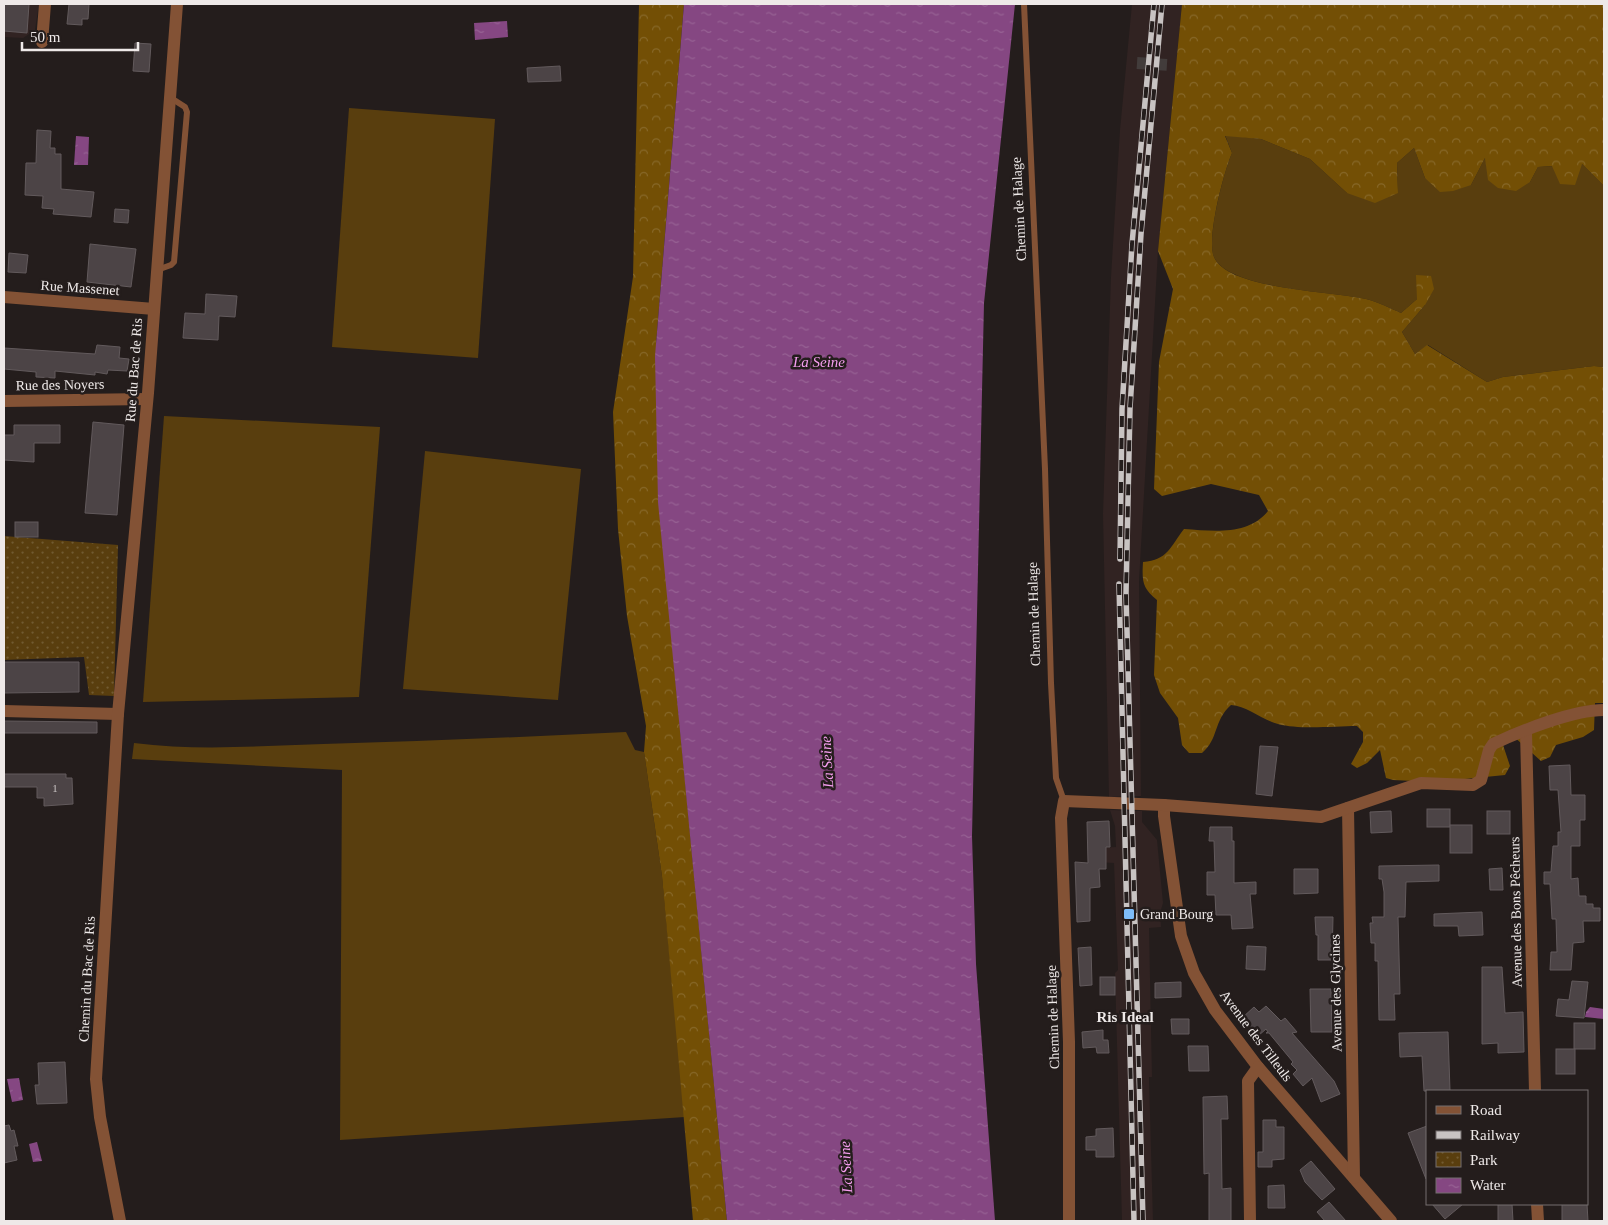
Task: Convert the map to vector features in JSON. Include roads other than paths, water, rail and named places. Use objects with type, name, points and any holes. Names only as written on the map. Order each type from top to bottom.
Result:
[{"type":"street","points":[[42,42],[45,4]]},
{"type":"street","name":"Rue du Bac de Ris","points":[[117,738],[147,399],[177,4]]},
{"type":"street","name":"Rue Massenet","points":[[4,297],[154,309]]},
{"type":"street","name":"Rue des Noyers","points":[[4,401],[147,399]]},
{"type":"street","points":[[1064,801],[1164,805],[1321,817],[1421,784],[1473,785],[1481,780],[1489,750],[1493,744],[1571,715],[1590,710],[1604,710]]},
{"type":"street","points":[[4,711],[118,714]]},
{"type":"street","name":"Avenue des Bons Pêcheurs","points":[[1526,732],[1535,1090]]},
{"type":"street","name":"Chemin du Bac de Ris","points":[[117,738],[96,1079],[100,1116],[120,1221]]},
{"type":"street","name":"Chemin de Halage","points":[[1064,801],[1061,818],[1069,1042],[1070,1221]]},
{"type":"street","name":"Avenue des Tilleuls","points":[[1164,805],[1181,936],[1194,973],[1215,1010],[1258,1067],[1391,1221]]},
{"type":"street","name":"Avenue des Glycines","points":[[1348,808],[1354,1178]]},
{"type":"street","points":[[1250,1221],[1248,1081],[1258,1067]]},
{"type":"street","points":[[1537,1205],[1538,1221]]},
{"type":"lane","name":"Chemin de Halage","points":[[1024,4],[1045,469],[1051,683],[1056,778],[1064,801]]},
{"type":"lane","points":[[156,271],[174,262],[188,112],[185,107],[170,98]]},
{"type":"water","name":"La Seine","points":[[684,4],[1015,4],[984,303],[972,836],[976,964],[995,1221],[727,1221],[658,502],[655,356]]},
{"type":"water","points":[[507,21],[508,37],[475,40],[474,23]]},
{"type":"water","points":[[76,136],[89,137],[88,165],[74,165]]},
{"type":"water","points":[[1590,1007],[1604,1009],[1604,1019],[1585,1017]]},
{"type":"water","points":[[19,1078],[23,1100],[12,1102],[7,1079]]},
{"type":"water","points":[[37,1142],[42,1161],[33,1162],[29,1144]]},
{"type":"tunnel","points":[[1137,63],[1169,65]]},
{"type":"railway","points":[[1120,559],[1122,409],[1132,244],[1154,4]]},
{"type":"railway","points":[[1143,1221],[1126,594],[1130,408],[1141,234],[1162,4]]},
{"type":"railway","points":[[1119,584],[1134,1221]]},
{"type":"place","name":"Grand Bourg","points":[[1129,914]]},
{"type":"district","name":"Ris Ideal","points":[[1125,1017]]}]
